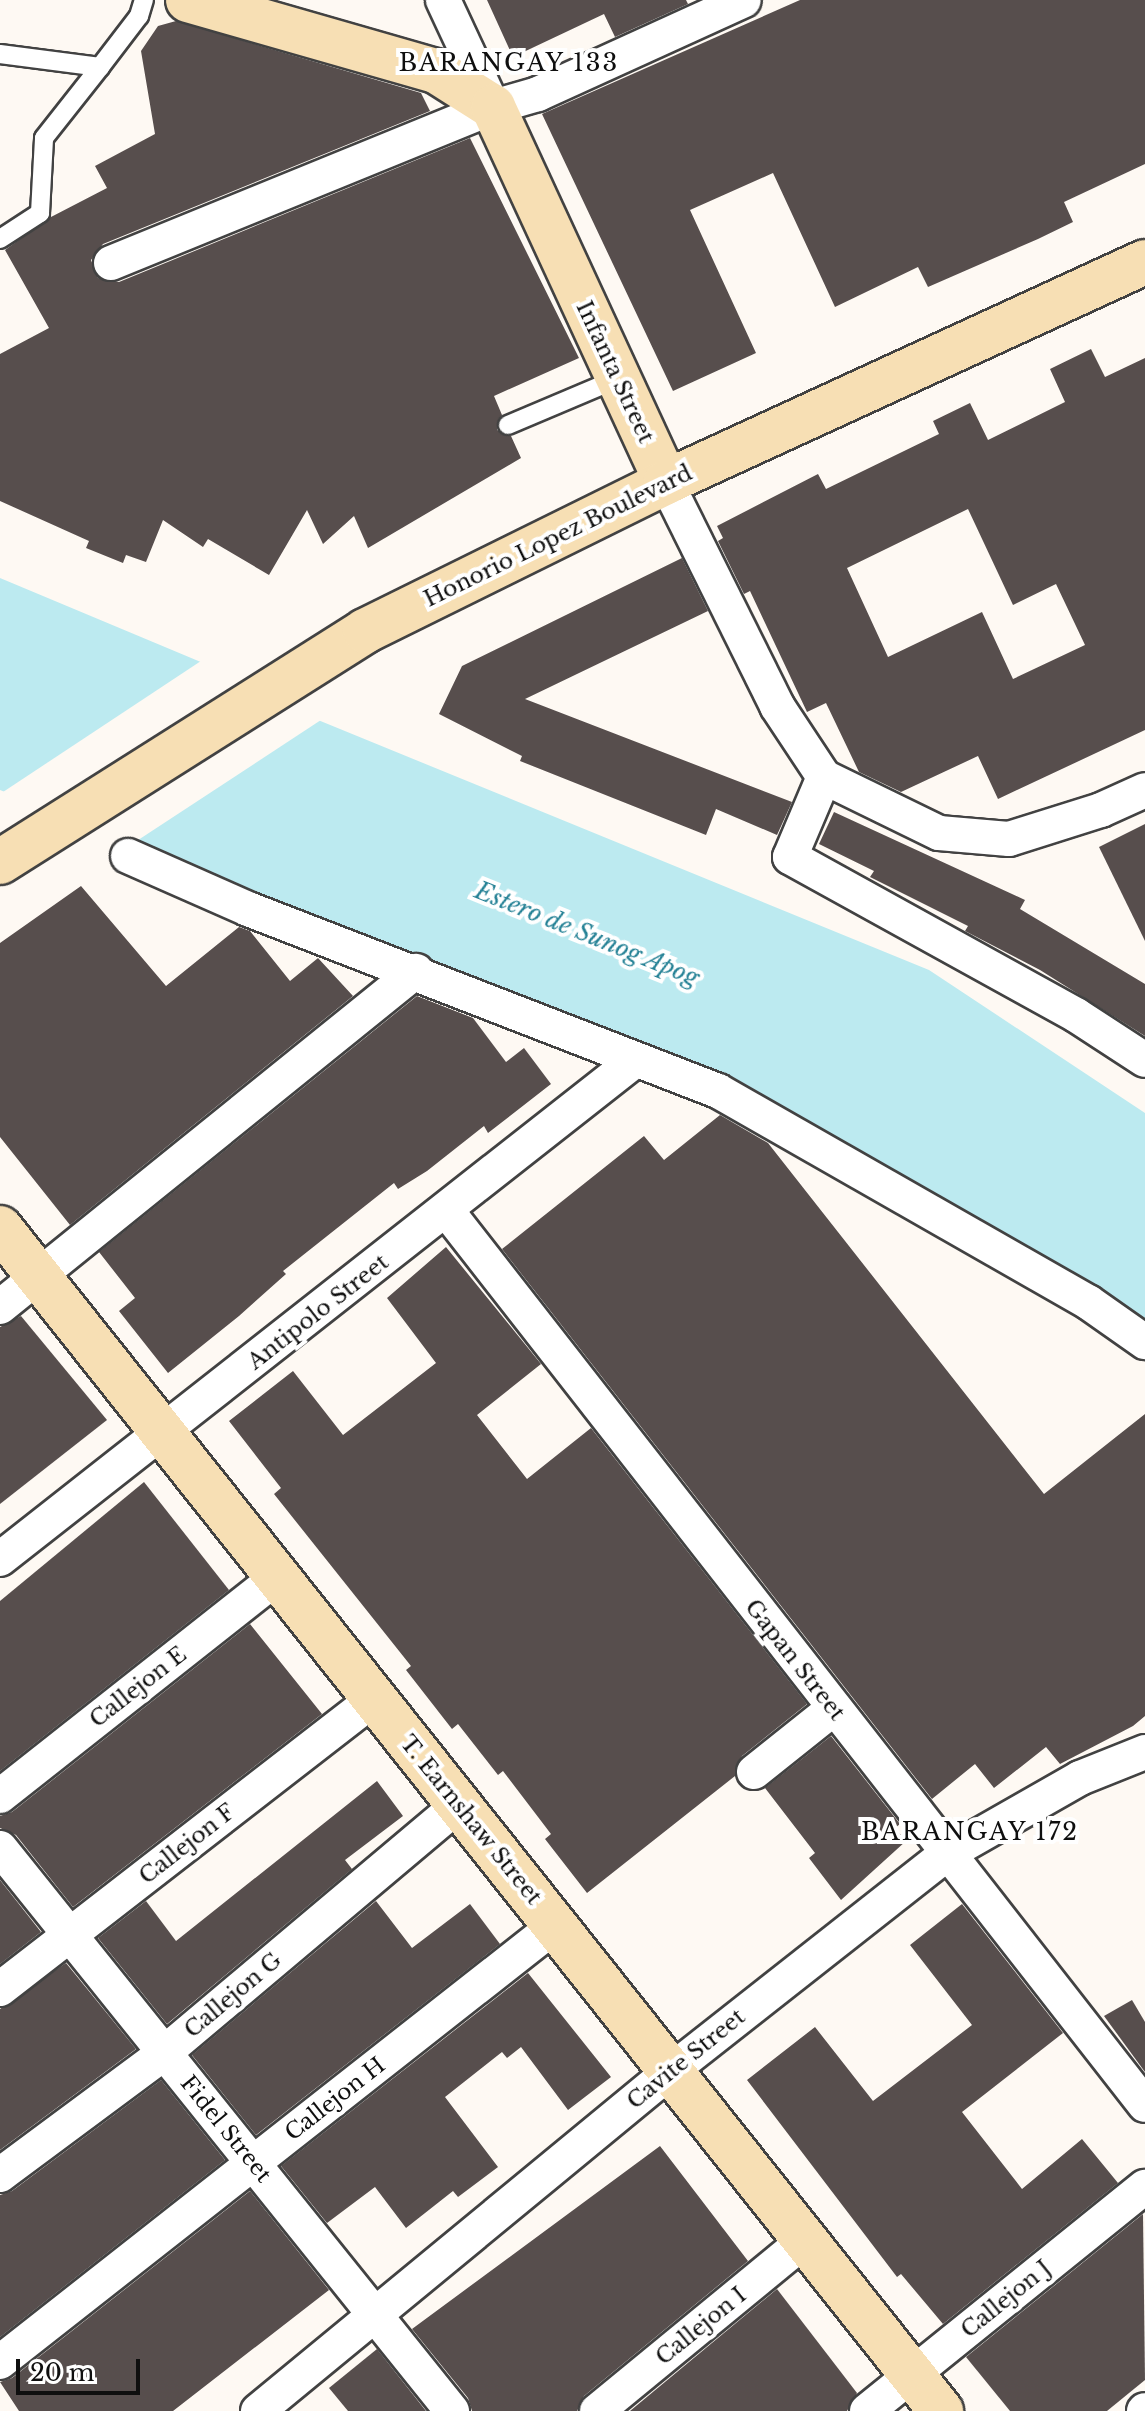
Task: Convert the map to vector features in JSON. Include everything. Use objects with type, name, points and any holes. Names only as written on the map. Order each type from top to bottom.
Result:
[{"type":"street","name":"Infanta Street","points":[[443,0],[666,482],[777,706],[824,777]]},
{"type":"street","points":[[111,263],[493,107],[538,94],[744,0]]},
{"type":"street","points":[[196,1],[436,71],[493,107]]},
{"type":"street","name":"Honorio Lopez Boulevard","points":[[16,851],[365,631],[666,482],[1145,262]]},
{"type":"street","points":[[1145,790],[1101,810],[1009,839],[939,833],[824,777],[790,857],[1076,1015],[1145,1060]]},
{"type":"street","points":[[128,856],[248,909],[416,971],[634,1061],[718,1091],[1088,1302],[1145,1342]]},
{"type":"street","points":[[0,1307],[416,971]]},
{"type":"street","name":"Antipolo Street","points":[[0,1559],[447,1211],[634,1061]]},
{"type":"street","name":"Gapan Street","points":[[447,1211],[945,1855],[1145,2105]]},
{"type":"street","name":"T. Earnshaw Street","points":[[0,1228],[160,1434],[672,2070],[941,2411]]},
{"type":"street","name":"Callejon E","points":[[0,1796],[276,1578]]},
{"type":"street","name":"Callejon F","points":[[0,1989],[374,1699]]},
{"type":"street","points":[[754,1772],[833,1709]]},
{"type":"street","name":"Cavite Street","points":[[258,2411],[672,2070],[945,1855],[1080,1778],[1145,1752]]},
{"type":"street","name":"Callejon G","points":[[0,2175],[164,2053],[459,1805]]},
{"type":"street","name":"Fidel Street","points":[[0,1848],[452,2411]]},
{"type":"street","name":"Callejon H","points":[[0,2362],[556,1925]]},
{"type":"street","name":"Callejon J","points":[[867,2411],[1145,2187]]},
{"type":"street","name":"Callejon I","points":[[597,2411],[805,2240]]},
{"type":"lane","points":[[0,239],[40,213],[44,138],[139,16],[144,0]]},
{"type":"lane","points":[[0,54],[100,67]]},
{"type":"lane","points":[[508,425],[617,379]]},
{"type":"water","name":"Estero de Sunog Apog","points":[[0,578],[239,678],[318,720],[929,970],[1145,1113],[1145,1326],[708,1078],[0,790]]},
{"type":"pier","points":[[204,659],[324,718],[129,846],[0,794]]},
{"type":"building","points":[[487,0],[686,0],[688,4],[615,37],[604,14],[513,57]]},
{"type":"building","points":[[800,0],[1145,0],[1145,164],[1064,202],[1073,222],[1038,239],[928,287],[918,267],[835,307],[773,173],[690,210],[756,353],[673,391],[542,114]]},
{"type":"building","points":[[176,21],[421,93],[430,111],[103,244],[91,260],[98,278],[119,282],[470,138],[579,358],[494,396],[502,415],[497,430],[511,436],[521,458],[368,548],[354,516],[323,544],[307,510],[269,575],[208,539],[203,547],[163,520],[146,562],[126,555],[123,563],[86,548],[89,541],[0,501],[0,354],[49,328],[5,250],[51,217],[107,188],[95,166],[155,134],[141,51],[158,26]]},
{"type":"building","points":[[1091,349],[1105,377],[1145,358],[1145,730],[998,799],[978,756],[901,792],[859,772],[826,703],[807,712],[750,591],[744,594],[718,541],[723,538],[717,526],[818,474],[826,489],[939,434],[933,421],[970,403],[988,440],[1065,402],[1050,369]],"holes":[[[968,509],[1013,605],[1056,584],[1085,645],[1013,679],[982,612],[888,657],[847,568]]]},
{"type":"building","points":[[682,558],[708,611],[525,699],[792,802],[777,835],[716,809],[706,835],[520,761],[522,756],[439,714],[462,666]]},
{"type":"building","points":[[834,812],[1025,900],[1020,909],[1145,984],[1145,1036],[1040,970],[965,931],[968,926],[870,877],[874,871],[819,844]]},
{"type":"building","points":[[1145,824],[1145,941],[1099,847]]},
{"type":"building","points":[[81,886],[166,986],[239,927],[250,931],[290,981],[318,958],[353,996],[70,1225],[0,1137],[0,943]]},
{"type":"building","points":[[417,996],[473,1018],[506,1062],[524,1048],[551,1084],[488,1133],[484,1126],[427,1171],[398,1189],[394,1183],[283,1271],[286,1274],[239,1316],[168,1373],[119,1311],[135,1298],[99,1252]]},
{"type":"building","points":[[720,1115],[768,1143],[1044,1494],[1145,1414],[1145,1716],[1133,1726],[1060,1764],[1046,1747],[994,1788],[975,1764],[932,1799],[502,1249],[644,1136],[664,1160]]},
{"type":"building","points":[[446,1247],[541,1364],[477,1415],[527,1479],[591,1428],[807,1704],[742,1756],[735,1776],[587,1893],[545,1839],[551,1834],[503,1771],[498,1775],[458,1724],[452,1729],[406,1670],[411,1666],[274,1494],[281,1488],[229,1421],[293,1371],[343,1435],[436,1363],[387,1298]]},
{"type":"building","points":[[21,1316],[107,1420],[0,1504],[0,1327]]},
{"type":"building","points":[[144,1482],[229,1590],[0,1771],[0,1601]]},
{"type":"building","points":[[250,1624],[322,1714],[73,1907],[16,1835],[0,1828],[0,1816],[12,1812]]},
{"type":"building","points":[[831,1736],[900,1824],[895,1828],[906,1841],[841,1900],[809,1858],[815,1853],[765,1788]]},
{"type":"building","points":[[377,1781],[403,1816],[345,1860],[352,1869],[167,2024],[98,1938],[146,1901],[176,1941]]},
{"type":"building","points":[[0,1880],[41,1932],[0,1964]]},
{"type":"building","points":[[376,1901],[412,1948],[470,1904],[500,1944],[256,2135],[192,2055]]},
{"type":"building","points":[[962,1904],[1063,2033],[962,2112],[1022,2189],[1082,2139],[1118,2183],[943,2324],[901,2274],[897,2277],[747,2080],[815,2027],[873,2101],[972,2025],[910,1945]]},
{"type":"building","points":[[66,1963],[136,2049],[0,2150],[0,2009]]},
{"type":"building","points":[[528,1973],[611,2077],[568,2110],[521,2047],[507,2058],[502,2052],[445,2097],[498,2167],[458,2197],[453,2191],[406,2228],[375,2187],[327,2223],[281,2166]]},
{"type":"building","points":[[1132,2000],[1145,2022],[1145,2072],[1104,2016]]},
{"type":"building","points":[[161,2080],[225,2160],[0,2337],[0,2195],[12,2191]]},
{"type":"building","points":[[660,2146],[748,2261],[584,2396],[577,2411],[472,2411],[468,2398],[412,2329]]},
{"type":"building","points":[[250,2191],[329,2290],[173,2411],[19,2411],[0,2382],[12,2378]]},
{"type":"building","points":[[1143,2214],[1145,2380],[1107,2411],[1010,2411],[966,2357]]},
{"type":"building","points":[[777,2289],[857,2393],[847,2411],[630,2411]]},
{"type":"building","points":[[377,2349],[426,2411],[348,2411],[329,2388]]},
{"type":"district","name":"BARANGAY 133","points":[[509,63]]},
{"type":"district","name":"BARANGAY 172","points":[[970,1832]]}]
